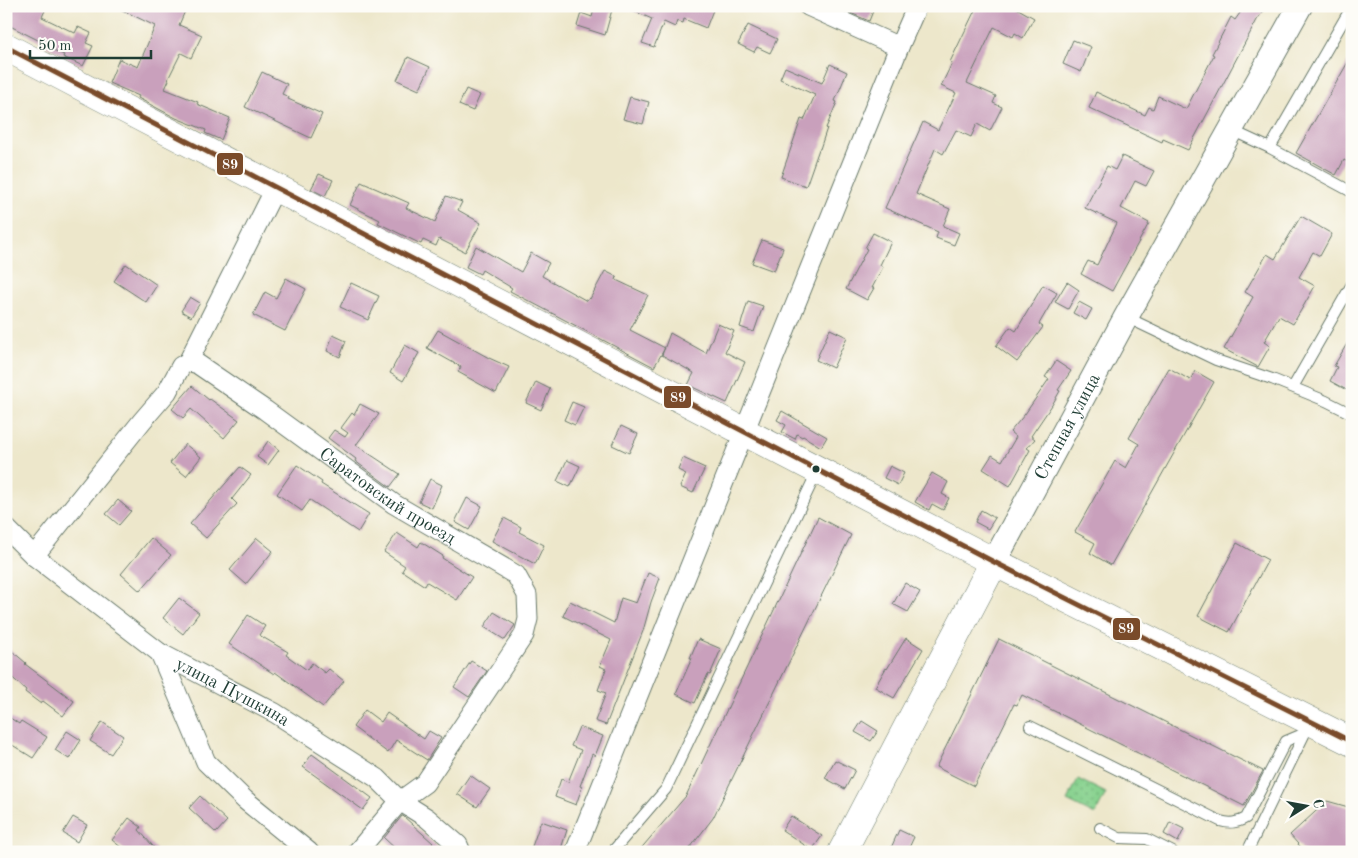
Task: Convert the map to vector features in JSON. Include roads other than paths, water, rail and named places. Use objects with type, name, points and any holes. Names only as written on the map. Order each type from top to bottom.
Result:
[{"type":"main road","points":[[6,47],[1308,727],[1352,742]]},
{"type":"main road","name":"Степная улица","points":[[842,852],[994,562]]},
{"type":"street","points":[[808,6],[899,47]]},
{"type":"street","points":[[575,852],[917,6]]},
{"type":"street","name":"Степная улица","points":[[994,562],[1126,317],[1300,6]]},
{"type":"street","points":[[34,556],[167,392],[181,366],[188,362],[276,187]]},
{"type":"street","name":"Саратовский проезд","points":[[188,362],[196,362],[394,504],[516,575],[528,595],[528,619],[524,635],[425,783],[400,801],[357,852]]},
{"type":"street","name":"улица Пушкина","points":[[6,528],[34,556],[160,653],[275,713],[377,778],[400,801],[428,818],[458,845],[461,852]]},
{"type":"street","points":[[160,653],[206,762],[245,800],[309,852]]},
{"type":"lane","points":[[1270,148],[1352,6]]},
{"type":"lane","points":[[1231,130],[1270,148],[1352,192]]},
{"type":"lane","points":[[1293,387],[1352,284]]},
{"type":"lane","points":[[1126,317],[1216,360],[1326,400],[1352,414]]},
{"type":"lane","points":[[612,852],[666,789],[817,471]]},
{"type":"lane","points":[[1030,726],[1220,821],[1228,823],[1238,822],[1246,818],[1286,741],[1308,727]]},
{"type":"lane","points":[[1247,852],[1308,727]]},
{"type":"lane","points":[[1100,828],[1119,838],[1147,839],[1173,852]]}]
